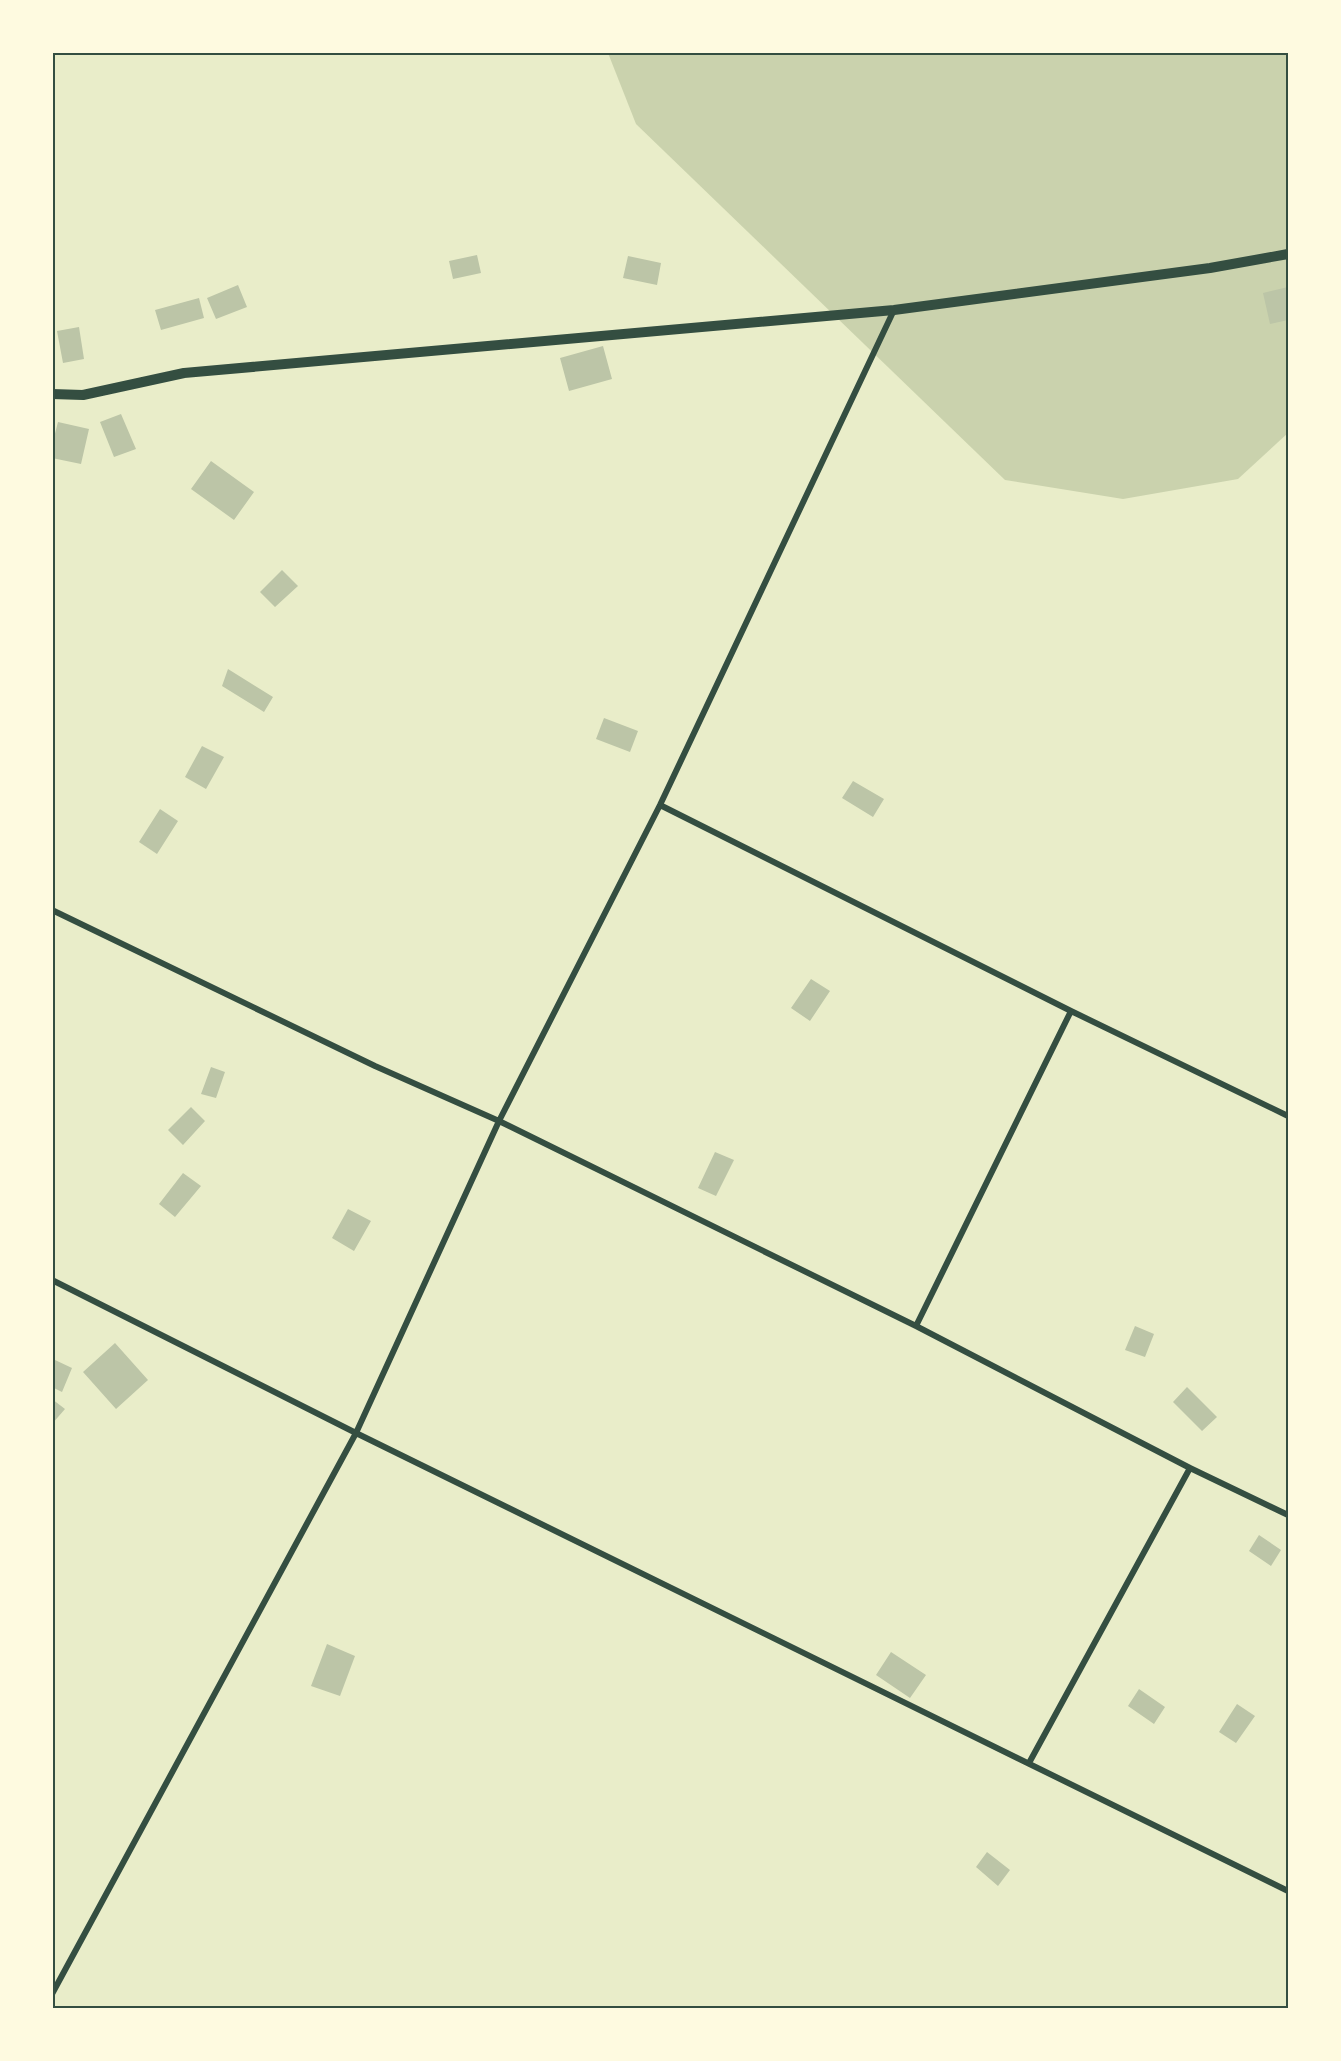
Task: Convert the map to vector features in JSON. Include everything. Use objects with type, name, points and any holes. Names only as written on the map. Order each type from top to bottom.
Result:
[{"type":"street","points":[[52,394],[83,395],[184,373],[894,310],[1210,268],[1288,254]]},
{"type":"street","points":[[52,1994],[356,1433],[500,1121],[660,805],[894,310]]},
{"type":"street","points":[[660,805],[1071,1011],[1288,1116]]},
{"type":"street","points":[[52,910],[375,1066],[500,1121],[916,1326],[1190,1468],[1288,1515]]},
{"type":"street","points":[[916,1326],[1071,1011]]},
{"type":"street","points":[[52,1280],[356,1433],[1288,1892]]},
{"type":"street","points":[[1029,1763],[1190,1468]]},
{"type":"green space","points":[[608,53],[1288,53],[1288,433],[1238,479],[1123,499],[1005,480],[636,124]]},
{"type":"building","points":[[477,255],[481,273],[453,279],[449,261]]},
{"type":"building","points":[[628,256],[661,263],[657,285],[623,278]]},
{"type":"building","points":[[238,285],[247,307],[216,319],[207,298]]},
{"type":"building","points":[[1288,287],[1288,320],[1270,324],[1263,293]]},
{"type":"building","points":[[199,298],[204,318],[161,330],[155,310]]},
{"type":"building","points":[[79,327],[84,359],[63,363],[57,331]]},
{"type":"building","points":[[603,346],[612,379],[569,391],[560,358]]},
{"type":"building","points":[[121,414],[136,449],[114,457],[100,422]]},
{"type":"building","points":[[58,422],[89,429],[81,464],[52,458],[52,445]]},
{"type":"building","points":[[211,461],[254,492],[234,520],[191,489]]},
{"type":"building","points":[[282,570],[298,586],[275,607],[260,592]]},
{"type":"building","points":[[228,669],[273,697],[264,712],[222,686]]},
{"type":"building","points":[[604,718],[638,731],[630,752],[596,739]]},
{"type":"building","points":[[202,746],[224,757],[206,789],[185,777]]},
{"type":"building","points":[[853,781],[884,799],[873,817],[842,798]]},
{"type":"building","points":[[160,809],[178,821],[157,854],[139,842]]},
{"type":"building","points":[[811,979],[830,991],[810,1021],[791,1008]]},
{"type":"building","points":[[211,1067],[225,1072],[216,1098],[201,1094]]},
{"type":"building","points":[[191,1107],[205,1121],[183,1145],[168,1130]]},
{"type":"building","points":[[715,1152],[734,1160],[716,1196],[698,1188]]},
{"type":"building","points":[[183,1173],[201,1186],[175,1217],[159,1204]]},
{"type":"building","points":[[348,1209],[371,1221],[354,1251],[332,1238]]},
{"type":"building","points":[[1135,1326],[1154,1334],[1145,1357],[1125,1350]]},
{"type":"building","points":[[115,1343],[148,1380],[116,1409],[83,1372]]},
{"type":"building","points":[[55,1360],[72,1368],[62,1392],[52,1387],[52,1367]]},
{"type":"building","points":[[1187,1387],[1217,1417],[1202,1431],[1173,1402]]},
{"type":"building","points":[[52,1399],[65,1409],[52,1424]]},
{"type":"building","points":[[1259,1535],[1281,1550],[1271,1566],[1249,1551]]},
{"type":"building","points":[[327,1644],[355,1656],[340,1696],[311,1686]]},
{"type":"building","points":[[891,1652],[926,1675],[910,1698],[876,1675]]},
{"type":"building","points":[[1139,1689],[1165,1707],[1154,1724],[1128,1706]]},
{"type":"building","points":[[1237,1704],[1255,1716],[1236,1743],[1219,1732]]},
{"type":"building","points":[[987,1852],[1010,1870],[998,1886],[976,1867]]}]
